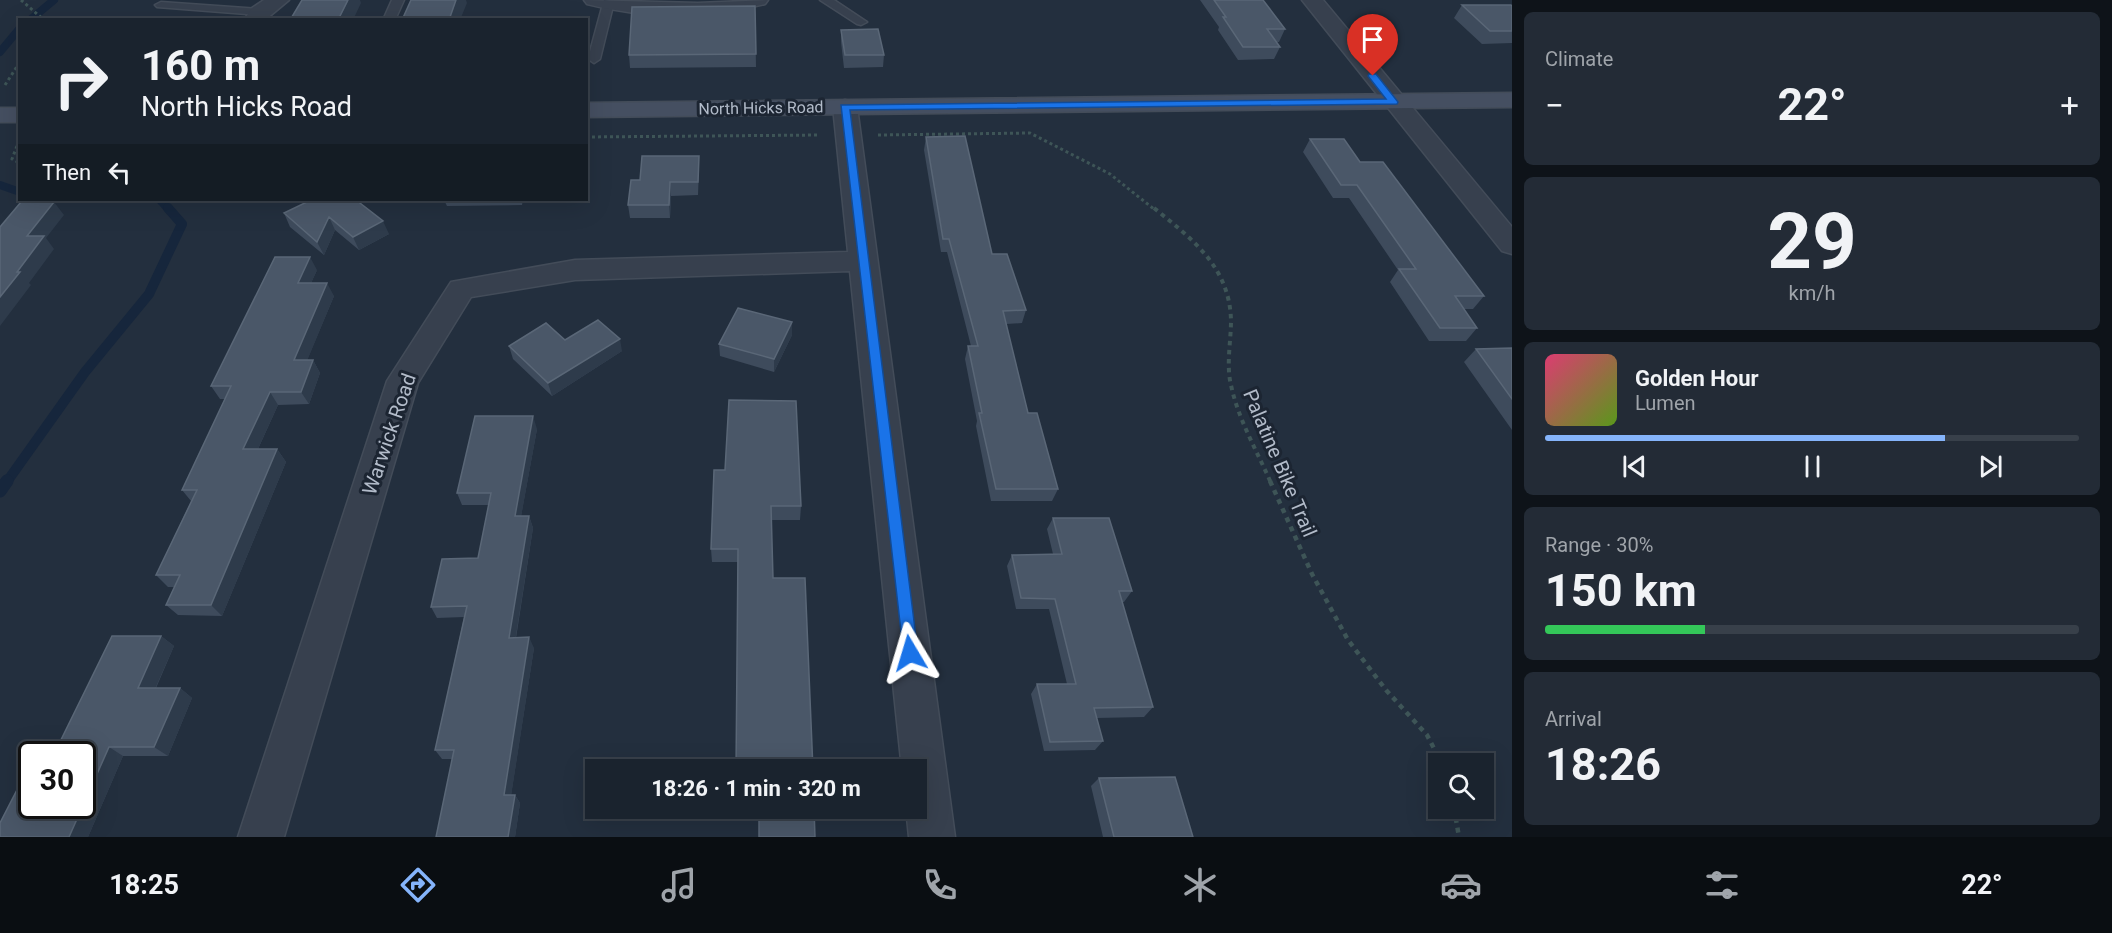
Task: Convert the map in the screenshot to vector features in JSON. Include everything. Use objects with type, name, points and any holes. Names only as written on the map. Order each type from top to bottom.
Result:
[{"type":"main road","name":"North Hicks Road","points":[[588,110],[846,121],[1512,100]]},
{"type":"main road","points":[[0,115],[18,115]]},
{"type":"street","points":[[256,16],[279,0]]},
{"type":"street","points":[[601,1],[662,4],[684,9],[744,4],[758,0]]},
{"type":"street","points":[[1312,0],[1512,245]]},
{"type":"street","points":[[846,121],[932,837]]},
{"type":"street","name":"Warwick Road","points":[[261,837],[403,381],[461,289],[575,270],[863,261]]},
{"type":"lane","points":[[389,18],[398,0]]},
{"type":"lane","points":[[826,0],[861,22]]},
{"type":"lane","points":[[594,59],[601,1]]},
{"type":"lane","points":[[161,5],[256,16]]},
{"type":"path","points":[[21,0],[42,18]]},
{"type":"path","points":[[5,85],[18,65]]},
{"type":"path","name":"Palatine Bike Trail","points":[[588,137],[846,121],[1030,133],[1110,174],[1196,242],[1210,258],[1227,291],[1230,318],[1230,382],[1236,405],[1312,574],[1348,640],[1386,690],[1427,735],[1436,753]]},
{"type":"path","points":[[17,146],[12,159],[18,162]]},
{"type":"path","points":[[1456,819],[1459,837]]},
{"type":"building","points":[[302,0],[348,0],[339,18],[291,18]]},
{"type":"building","points":[[411,0],[456,0],[450,18],[403,18]]},
{"type":"building","points":[[1214,0],[1263,0],[1285,29],[1267,29],[1280,47],[1243,47]]},
{"type":"building","points":[[1462,5],[1511,5],[1512,31],[1490,31]]},
{"type":"building","points":[[755,6],[756,54],[629,55],[632,7]]},
{"type":"building","points":[[878,29],[884,55],[845,55],[841,30]]},
{"type":"building","points":[[965,136],[992,254],[1007,254],[1026,310],[1003,311],[1028,413],[1037,413],[1058,489],[996,489],[979,413],[982,413],[968,346],[978,346],[949,239],[943,239],[926,137]]},
{"type":"building","points":[[1310,139],[1344,139],[1360,162],[1383,162],[1484,296],[1455,296],[1477,328],[1440,328],[1399,269],[1416,269],[1357,185],[1341,185]]},
{"type":"building","points":[[642,156],[699,156],[698,182],[670,182],[669,205],[628,205],[631,180],[640,180]]},
{"type":"building","points":[[309,201],[357,201],[383,221],[353,237],[329,217],[317,242],[284,213]]},
{"type":"building","points":[[21,202],[54,202],[27,236],[44,236],[0,297],[0,227]]},
{"type":"building","points":[[275,257],[310,257],[298,283],[327,283],[294,360],[313,360],[301,392],[270,392],[243,449],[277,449],[211,605],[166,605],[180,575],[156,575],[197,490],[182,490],[231,386],[211,386]]},
{"type":"building","points":[[738,308],[792,322],[774,359],[719,344]]},
{"type":"building","points":[[598,320],[620,339],[548,383],[509,346],[546,323],[565,340]]},
{"type":"building","points":[[1512,348],[1512,399],[1476,349]]},
{"type":"building","points":[[729,400],[796,401],[801,506],[771,506],[773,578],[805,578],[813,759],[736,759],[738,549],[711,549],[714,470],[725,470]]},
{"type":"building","points":[[475,416],[533,416],[515,516],[529,516],[509,638],[529,637],[504,795],[515,795],[508,837],[436,837],[454,750],[435,750],[467,606],[431,607],[442,559],[478,558],[491,493],[457,493]]},
{"type":"building","points":[[1053,518],[1109,518],[1132,591],[1119,591],[1153,707],[1094,708],[1103,741],[1050,742],[1037,684],[1076,684],[1055,599],[1021,598],[1012,555],[1062,554]]},
{"type":"building","points":[[112,636],[161,636],[138,688],[180,688],[154,747],[109,747],[96,776],[96,741],[60,741]]},
{"type":"building","points":[[1175,777],[1193,837],[1114,837],[1099,778]]},
{"type":"building","points":[[18,788],[18,819],[77,819],[69,837],[0,837],[0,823]]},
{"type":"building","points":[[759,819],[814,819],[815,837],[759,837]]},
{"type":"waterway","points":[[32,18],[54,0]]},
{"type":"waterway","points":[[0,52],[18,30]]},
{"type":"waterway","points":[[0,185],[18,191]]},
{"type":"waterway","points":[[161,201],[169,210]]},
{"type":"waterway","points":[[6,483],[85,372],[149,294],[182,224],[168,208]]},
{"type":"waterway","points":[[0,491],[7,481]]},
{"type":"route","points":[[910,653],[845,107],[1393,102],[1373,76]]}]
